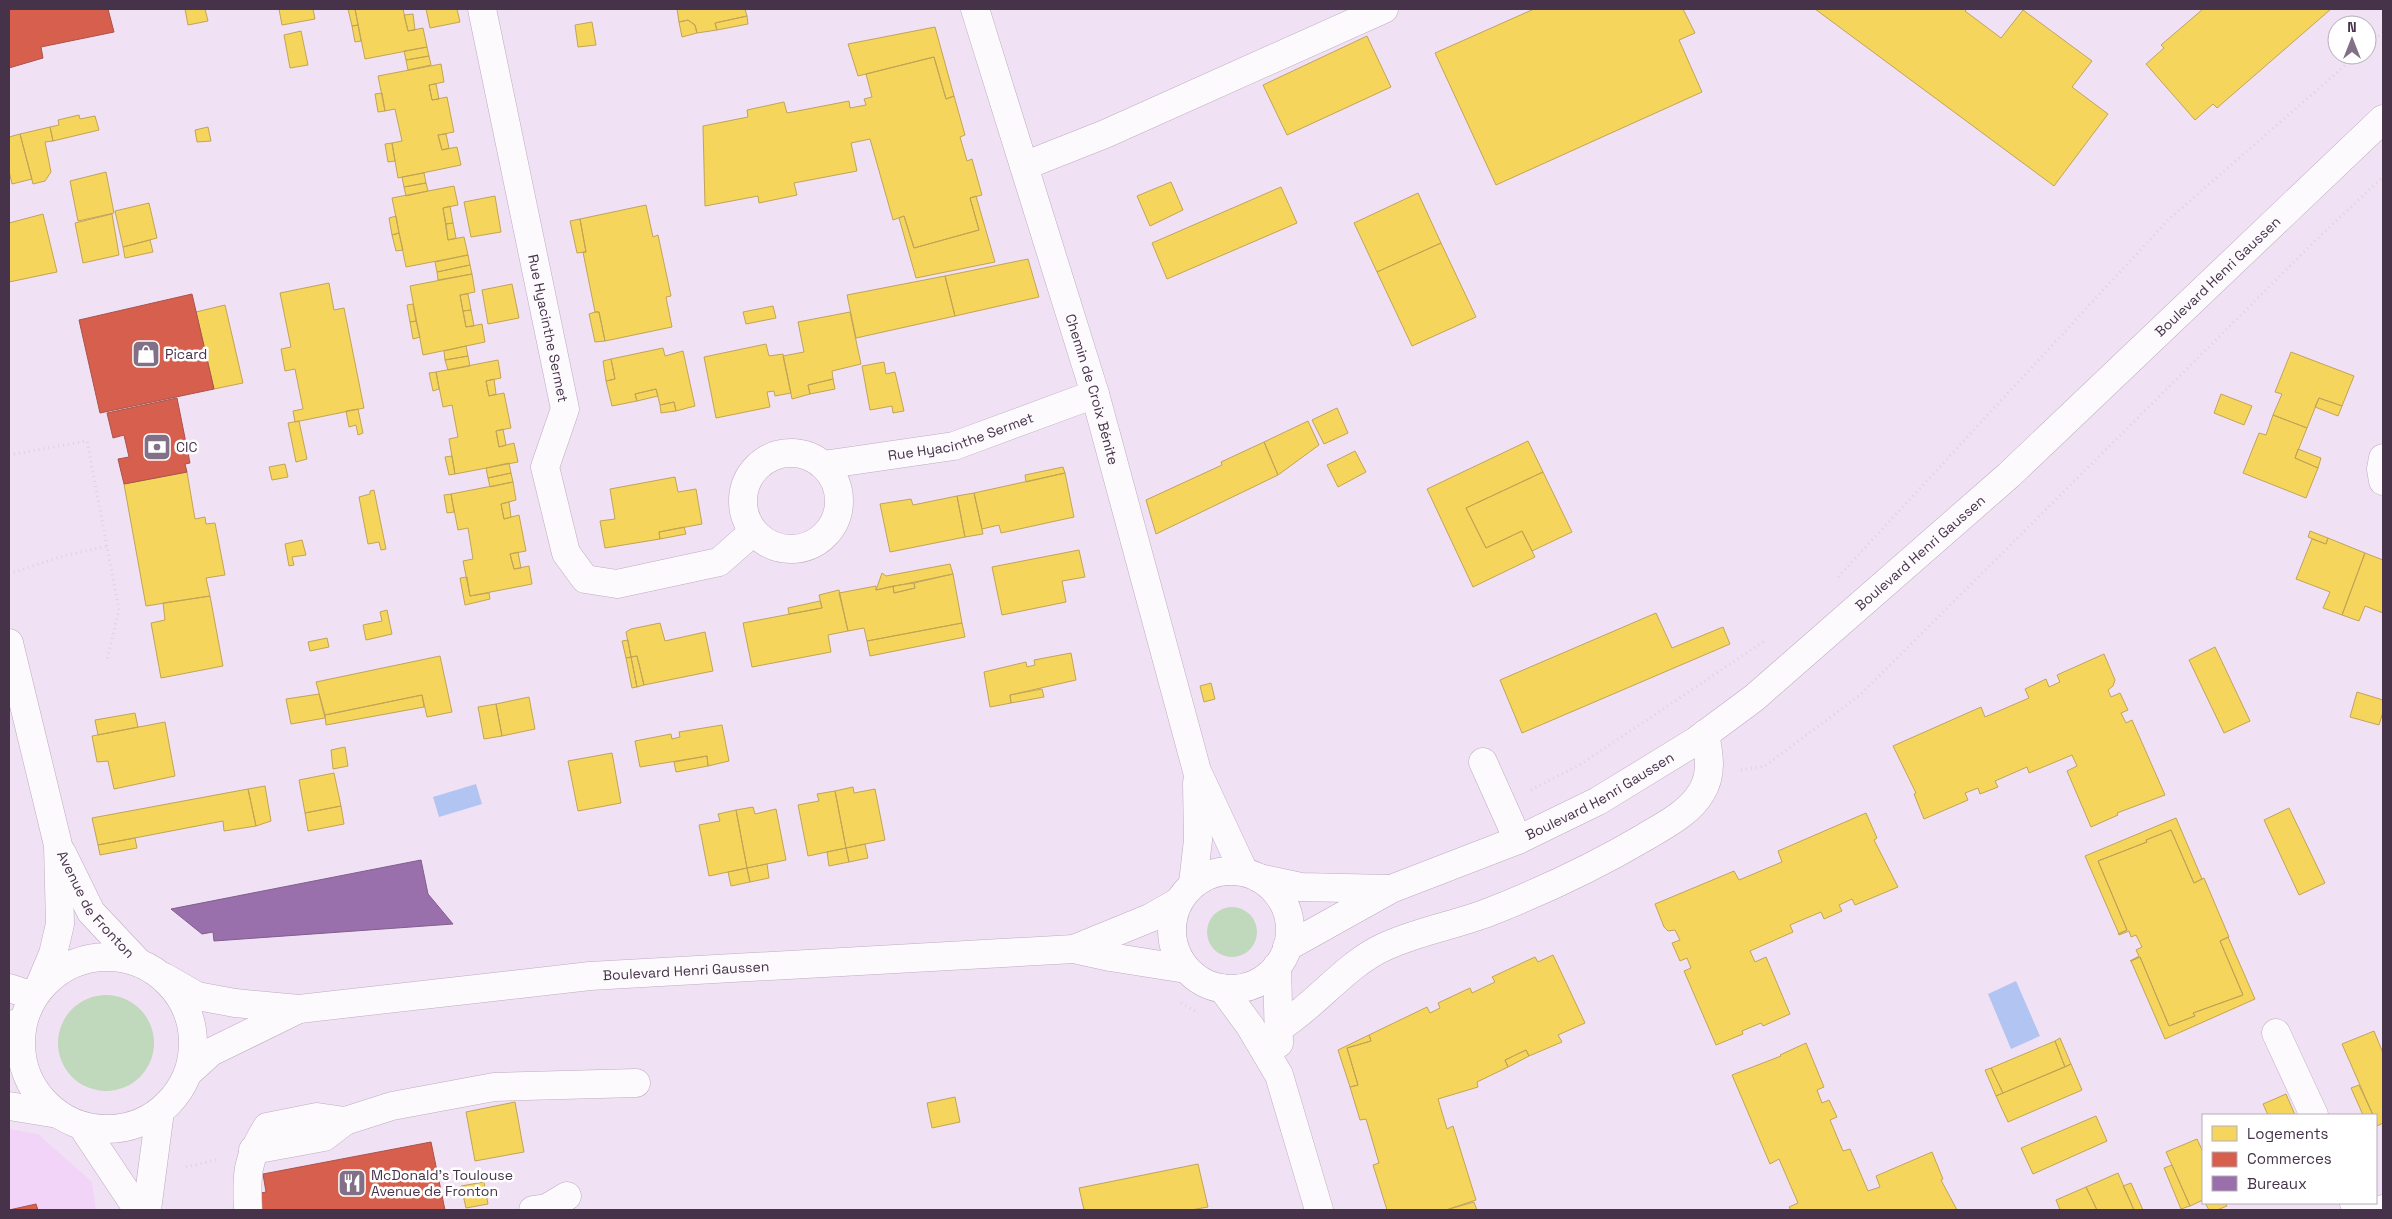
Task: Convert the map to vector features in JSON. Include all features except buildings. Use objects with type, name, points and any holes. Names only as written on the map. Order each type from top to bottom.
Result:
[{"type":"street","name":"Rue Hyacinthe Sermet","points":[[482,9],[565,409],[545,467],[566,553],[584,579],[617,584],[719,562],[753,532]]},
{"type":"street","name":"Chemin de Croix Bénite","points":[[976,9],[1095,394],[1197,771],[1252,875]]},
{"type":"street","points":[[1024,166],[1105,134],[1384,9]]},
{"type":"street","name":"Boulevard Henri Gaussen","points":[[164,978],[197,996],[236,1003],[299,1009],[590,976],[1074,949],[1186,969],[1208,984],[1222,988],[1237,988],[1253,984],[1266,978],[1282,957],[1390,889],[1518,840],[1598,801],[1704,734],[1754,698],[2009,475],[2383,118]]},
{"type":"street","name":"Rue Hyacinthe Sermet","points":[[823,465],[954,446],[1095,394]]},
{"type":"street","points":[[784,453],[805,455],[823,465],[836,484],[839,506],[832,527],[826,533],[815,543],[793,550],[771,546],[753,532],[744,514],[743,493],[750,474],[755,469],[765,460],[784,453]]},
{"type":"street","points":[[2383,458],[2381,469],[2383,481]]},
{"type":"street","points":[[9,643],[58,845]]},
{"type":"street","points":[[1280,1028],[1300,1015],[1363,957],[1386,946],[1492,911],[1600,863],[1680,816],[1701,793],[1708,776],[1710,758],[1704,734]]},
{"type":"street","points":[[1483,762],[1518,840]]},
{"type":"street","name":"Chemin de Croix Bénite","points":[[1186,893],[1198,840],[1197,771]]},
{"type":"street","name":"Avenue de Fronton","points":[[58,845],[91,912],[138,962]]},
{"type":"street","name":"Avenue de Fronton","points":[[27,992],[53,954],[60,924],[58,845]]},
{"type":"street","name":"Boulevard Henri Gaussen","points":[[1074,949],[1150,918],[1209,875],[1226,870],[1301,887],[1390,889]]},
{"type":"street","points":[[1252,875],[1275,890],[1286,908],[1290,927],[1282,957],[1279,1075]]},
{"type":"street","name":"Boulevard Henri Gaussen","points":[[1186,893],[1172,919],[1172,936],[1177,954],[1186,969]]},
{"type":"street","points":[[110,957],[138,962],[164,978],[181,998],[191,1022],[194,1048],[188,1073],[177,1094],[160,1111],[143,1122],[123,1128],[103,1129],[82,1126],[58,1114],[38,1096],[26,1073],[16,1024],[27,992],[58,971],[83,960],[110,957]]},
{"type":"street","points":[[1222,988],[1250,1026],[1279,1075],[1319,1210]]},
{"type":"street","name":"Boulevard Henri Gaussen","points":[[188,1073],[211,1052],[299,1009]]},
{"type":"street","points":[[2276,1033],[2314,1114]]},
{"type":"street","points":[[248,1210],[247,1182],[253,1150],[267,1127],[317,1117],[345,1121],[392,1106],[494,1087],[636,1083]]},
{"type":"street","points":[[9,1106],[58,1114]]},
{"type":"street","points":[[146,1210],[160,1111]]},
{"type":"street","points":[[82,1126],[138,1210]]},
{"type":"street","points":[[533,1210],[547,1208],[567,1196]]},
{"type":"path","points":[[1835,580],[2168,220],[2346,65]]},
{"type":"path","points":[[9,455],[87,441],[119,610],[107,660]]},
{"type":"path","points":[[9,574],[62,556],[108,546]]},
{"type":"path","points":[[1503,805],[1581,764],[1771,637]]},
{"type":"path","points":[[1174,998],[1199,1013]]},
{"type":"shaded area","points":[[9,1129],[38,1134],[92,1182],[96,1210],[9,1210]]},
{"type":"green space","points":[[1227,907],[1237,907],[1250,914],[1257,927],[1257,937],[1250,950],[1237,957],[1227,957],[1218,953],[1211,946],[1207,937],[1207,927],[1211,918],[1218,911]]},
{"type":"green space","points":[[106,995],[124,999],[140,1009],[150,1025],[154,1043],[150,1061],[140,1077],[124,1087],[106,1091],[88,1087],[72,1077],[62,1061],[58,1043],[62,1025],[72,1009],[88,999]]},
{"type":"water","points":[[476,784],[482,804],[439,817],[433,797]]},
{"type":"water","points":[[2016,981],[2040,1036],[2011,1049],[1988,994]]},
{"type":"place","name":"Picard","points":[[146,354]]},
{"type":"place","name":"CIC","points":[[157,447]]},
{"type":"place","name":"McDonald's Toulouse Avenue de Fronton","points":[[352,1183]]}]
